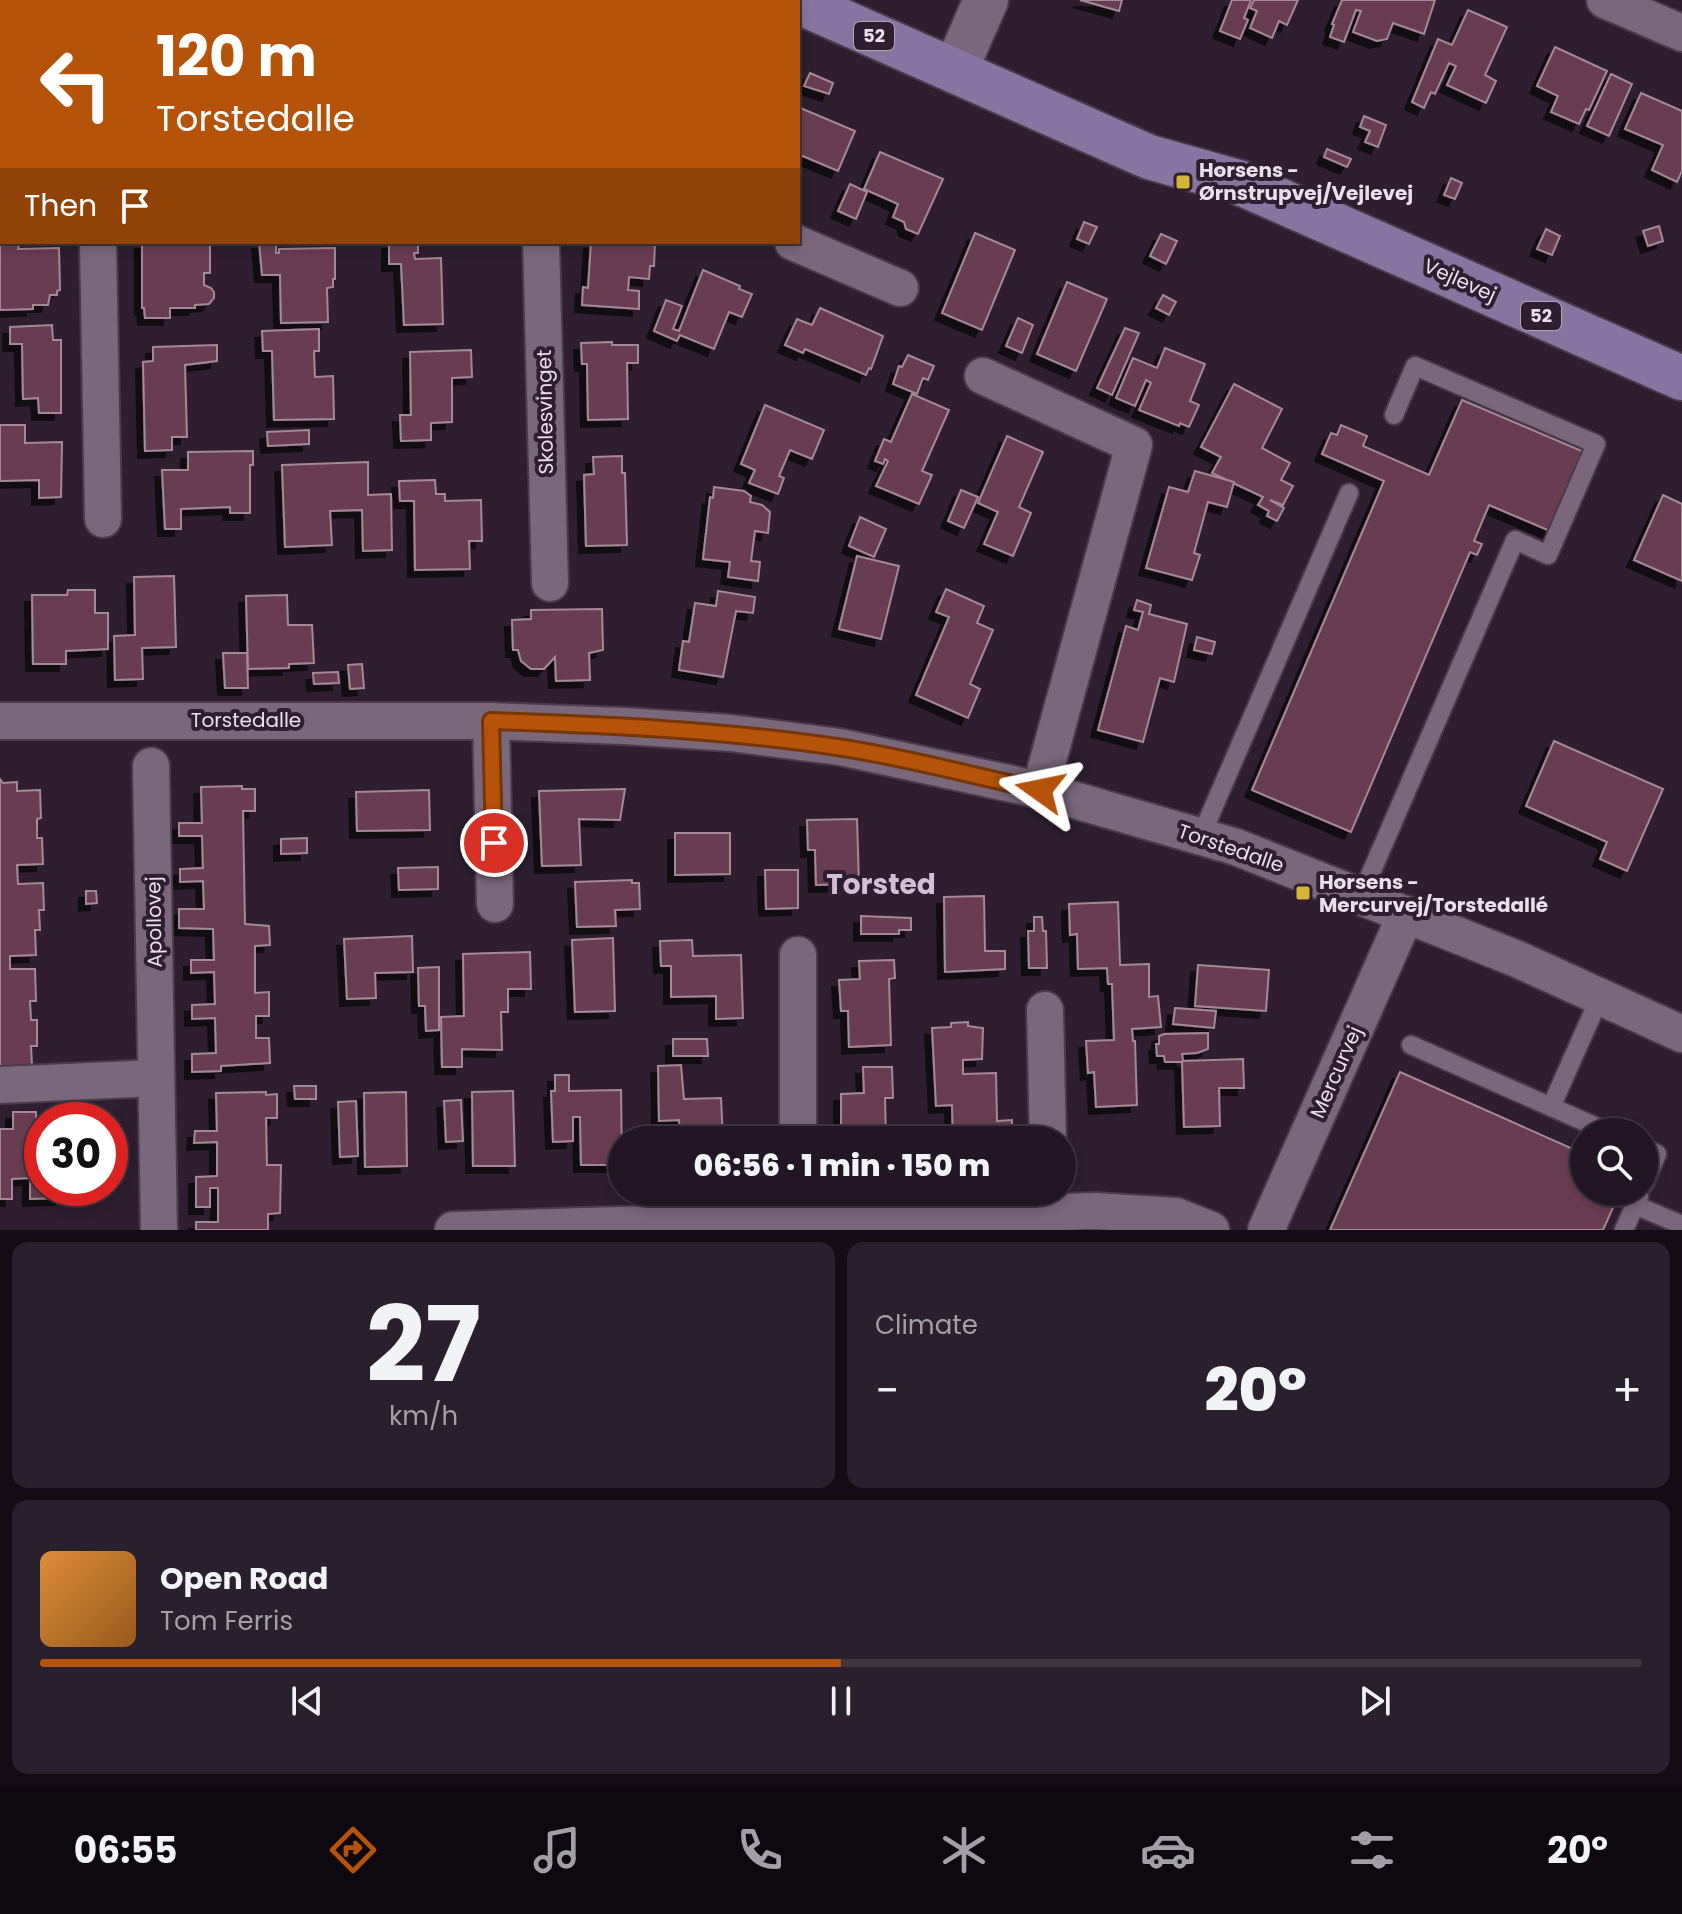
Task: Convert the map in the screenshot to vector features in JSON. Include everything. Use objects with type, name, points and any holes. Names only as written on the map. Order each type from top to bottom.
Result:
[{"type":"main road","name":"Vejlevej","points":[[869,0],[961,57],[1149,157],[1238,182],[1682,378]]},
{"type":"main road","name":"Vejlevej","points":[[800,2],[961,57]]},
{"type":"street","points":[[961,57],[986,0]]},
{"type":"street","points":[[1605,0],[1682,33]]},
{"type":"street","points":[[98,244],[103,519]]},
{"type":"street","name":"Skolesvinget","points":[[541,244],[550,583]]},
{"type":"street","points":[[798,244],[900,288]]},
{"type":"street","points":[[983,376],[1134,445],[1040,790]]},
{"type":"street","name":"Torstedalle","points":[[0,721],[491,721],[731,733],[840,747],[1040,790],[1201,836],[1517,959],[1682,1034]]},
{"type":"street","points":[[491,721],[495,904]]},
{"type":"street","name":"Apollovej","points":[[151,766],[159,1230]]},
{"type":"street","name":"Mercurvej","points":[[1266,1230],[1406,914]]},
{"type":"street","points":[[798,955],[798,1126]]},
{"type":"street","points":[[1045,1010],[1048,1126]]},
{"type":"street","points":[[0,1085],[156,1078]]},
{"type":"street","points":[[453,1230],[849,1206]]},
{"type":"street","points":[[1070,1206],[1095,1211],[1176,1216],[1211,1230]]},
{"type":"lane","points":[[1361,896],[1515,540],[1548,555],[1596,444],[1415,366],[1394,415]]},
{"type":"lane","points":[[1201,836],[1349,493]]},
{"type":"lane","points":[[1551,1107],[1600,997]]},
{"type":"lane","points":[[1411,1045],[1576,1118]]},
{"type":"lane","points":[[1624,1230],[1634,1206]]},
{"type":"lane","points":[[1651,1206],[1682,1225]]},
{"type":"building","points":[[1080,0],[1122,0],[1119,11]]},
{"type":"building","points":[[1232,0],[1251,0],[1244,18],[1248,20],[1240,39],[1220,31]]},
{"type":"building","points":[[1254,0],[1298,0],[1287,25],[1279,21],[1272,38],[1250,28],[1257,11],[1250,8]]},
{"type":"building","points":[[1342,0],[1435,0],[1424,34],[1393,23],[1387,39],[1377,41],[1353,32],[1361,11],[1356,10],[1344,42],[1330,37]]},
{"type":"building","points":[[1468,10],[1507,27],[1485,75],[1496,81],[1486,103],[1447,85],[1456,66],[1449,63],[1435,94],[1431,92],[1424,108],[1412,102],[1438,39],[1452,45]]},
{"type":"building","points":[[1555,47],[1607,71],[1579,124],[1551,112],[1558,96],[1537,86]]},
{"type":"building","points":[[810,73],[833,83],[829,94],[804,86]]},
{"type":"building","points":[[1611,74],[1632,84],[1609,136],[1587,126]]},
{"type":"building","points":[[1641,93],[1682,111],[1682,171],[1677,182],[1652,170],[1663,145],[1625,129]]},
{"type":"building","points":[[800,108],[855,131],[838,171],[800,155]]},
{"type":"building","points":[[1364,116],[1386,125],[1378,147],[1365,142],[1370,131],[1360,127]]},
{"type":"building","points":[[1327,149],[1351,159],[1347,167],[1324,157]]},
{"type":"building","points":[[880,152],[943,179],[918,234],[906,229],[904,222],[893,217],[898,204],[864,189]]},
{"type":"building","points":[[1451,178],[1462,183],[1455,199],[1444,195]]},
{"type":"building","points":[[850,184],[867,192],[856,219],[838,211]]},
{"type":"building","points":[[1084,222],[1097,227],[1089,244],[1077,239]]},
{"type":"building","points":[[1659,226],[1663,241],[1648,246],[1643,231]]},
{"type":"building","points":[[1546,229],[1560,236],[1552,255],[1537,249]]},
{"type":"building","points":[[975,233],[1015,250],[982,330],[942,313]]},
{"type":"building","points":[[1161,234],[1177,241],[1166,264],[1150,256]]},
{"type":"building","points":[[0,244],[19,244],[18,249],[59,248],[60,290],[57,295],[50,295],[48,305],[33,305],[33,309],[0,310]]},
{"type":"building","points":[[142,244],[210,244],[210,273],[204,273],[204,285],[214,292],[209,304],[195,305],[195,308],[170,308],[170,318],[145,318],[142,308]]},
{"type":"building","points":[[259,244],[276,244],[276,253],[279,249],[335,248],[335,279],[333,287],[327,288],[328,322],[281,323],[280,275],[262,275]]},
{"type":"building","points":[[389,244],[418,244],[415,259],[441,258],[443,324],[404,325],[401,264],[389,264]]},
{"type":"building","points":[[591,244],[655,244],[654,266],[650,266],[649,279],[629,277],[628,290],[639,291],[639,309],[582,305],[583,287],[588,288]]},
{"type":"building","points":[[703,270],[752,294],[742,317],[729,312],[714,349],[680,335],[677,341],[654,331],[666,300],[682,306],[673,329],[679,331]]},
{"type":"building","points":[[1067,282],[1107,299],[1076,371],[1037,354]]},
{"type":"building","points":[[1163,295],[1176,302],[1169,315],[1156,308]]},
{"type":"building","points":[[820,308],[883,336],[866,375],[805,349],[803,353],[785,345],[797,319],[812,325]]},
{"type":"building","points":[[1018,318],[1033,325],[1022,353],[1006,346]]},
{"type":"building","points":[[52,325],[53,340],[61,340],[61,413],[39,413],[38,398],[23,399],[22,344],[10,344],[10,327]]},
{"type":"building","points":[[1125,328],[1139,333],[1112,395],[1097,388]]},
{"type":"building","points":[[319,329],[319,351],[314,351],[315,377],[333,376],[334,419],[274,420],[272,351],[263,351],[262,331]]},
{"type":"building","points":[[612,342],[612,345],[638,345],[638,363],[627,363],[628,419],[588,420],[587,364],[582,364],[581,343]]},
{"type":"building","points":[[217,345],[217,361],[185,365],[187,437],[172,437],[172,450],[145,451],[143,362],[153,361],[153,347]]},
{"type":"building","points":[[1165,348],[1205,364],[1190,401],[1199,405],[1189,427],[1139,410],[1151,383],[1146,380],[1135,406],[1116,398],[1133,358],[1157,368]]},
{"type":"building","points":[[471,350],[472,377],[452,378],[452,422],[431,423],[431,440],[401,441],[400,415],[411,415],[410,352]]},
{"type":"building","points":[[908,355],[934,366],[928,380],[923,378],[917,394],[893,384],[899,366],[902,367]]},
{"type":"building","points":[[1234,384],[1282,409],[1262,448],[1290,463],[1281,480],[1293,486],[1283,505],[1270,500],[1284,508],[1277,521],[1267,516],[1269,511],[1258,505],[1263,497],[1212,473],[1221,457],[1201,447]]},
{"type":"building","points":[[912,394],[949,410],[922,471],[932,475],[919,504],[876,486],[888,461],[885,459],[883,464],[875,461],[884,439],[891,442]]},
{"type":"building","points":[[1462,400],[1584,452],[1550,531],[1489,505],[1474,541],[1482,544],[1477,555],[1470,552],[1351,832],[1252,790],[1384,481],[1322,454],[1331,433],[1337,435],[1341,425],[1367,436],[1363,446],[1429,475]]},
{"type":"building","points":[[765,405],[824,430],[812,459],[790,450],[779,476],[784,478],[778,494],[749,483],[755,470],[741,464]]},
{"type":"building","points":[[0,425],[25,425],[25,443],[62,442],[61,497],[39,498],[39,480],[0,481]]},
{"type":"building","points":[[309,430],[309,444],[268,446],[267,432]]},
{"type":"building","points":[[1007,436],[1043,452],[1019,507],[1031,513],[1013,556],[984,544],[998,512],[978,503]]},
{"type":"building","points":[[253,451],[250,513],[230,513],[230,507],[181,509],[181,529],[165,529],[162,470],[188,470],[188,452]]},
{"type":"building","points":[[622,456],[627,545],[586,546],[584,475],[594,474],[593,457]]},
{"type":"building","points":[[368,462],[368,495],[391,494],[392,550],[363,551],[362,510],[330,511],[332,545],[285,547],[282,465]]},
{"type":"building","points":[[1195,471],[1234,482],[1227,507],[1208,502],[1194,553],[1200,555],[1192,580],[1146,568],[1169,487],[1188,492]]},
{"type":"building","points":[[435,480],[436,494],[445,494],[445,501],[481,500],[482,541],[469,541],[470,569],[415,570],[414,501],[400,501],[399,481]]},
{"type":"building","points":[[714,487],[744,491],[751,496],[750,502],[762,505],[770,512],[768,533],[755,531],[751,561],[760,562],[758,581],[728,577],[730,562],[703,559],[710,497],[713,498]]},
{"type":"building","points":[[961,490],[978,497],[964,528],[948,521]]},
{"type":"building","points":[[1663,495],[1682,504],[1682,581],[1634,560]]},
{"type":"building","points":[[860,517],[886,529],[874,557],[849,546]]},
{"type":"building","points":[[857,556],[899,566],[881,639],[839,629]]},
{"type":"building","points":[[174,576],[176,647],[142,648],[143,679],[115,680],[114,636],[135,635],[134,577]]},
{"type":"building","points":[[946,589],[984,606],[977,623],[993,630],[970,684],[980,689],[968,718],[916,695],[949,617],[936,612]]},
{"type":"building","points":[[68,590],[95,590],[95,613],[108,613],[108,649],[66,651],[66,664],[33,664],[32,595],[67,595]]},
{"type":"building","points":[[718,591],[755,597],[753,613],[736,611],[723,677],[679,670],[683,641],[689,642],[695,603],[716,606]]},
{"type":"building","points":[[287,595],[288,625],[312,625],[314,663],[289,664],[289,668],[248,669],[246,596]]},
{"type":"building","points":[[1137,600],[1151,605],[1149,614],[1187,624],[1174,682],[1160,678],[1143,742],[1098,730],[1126,626],[1138,630],[1143,612],[1134,610]]},
{"type":"building","points":[[602,609],[603,650],[589,653],[590,680],[556,681],[555,657],[544,669],[531,669],[521,661],[518,650],[513,650],[512,620],[531,619],[531,610]]},
{"type":"building","points":[[1197,637],[1215,642],[1212,654],[1194,650]]},
{"type":"building","points":[[223,653],[247,653],[248,688],[225,688]]},
{"type":"building","points":[[362,664],[364,688],[350,689],[348,665]]},
{"type":"building","points":[[338,672],[339,683],[314,684],[313,673]]},
{"type":"building","points":[[1554,741],[1663,789],[1627,871],[1600,859],[1607,842],[1526,806]]},
{"type":"building","points":[[0,779],[3,783],[17,782],[17,791],[40,790],[41,818],[37,819],[37,838],[42,838],[43,864],[17,865],[18,884],[43,883],[44,910],[39,910],[40,930],[35,930],[36,955],[10,956],[10,969],[35,969],[36,1001],[30,1001],[31,1020],[37,1020],[37,1046],[31,1046],[32,1066],[0,1071]]},
{"type":"building","points":[[242,786],[242,789],[255,789],[255,811],[243,811],[245,924],[269,926],[270,945],[255,946],[255,993],[269,992],[269,1016],[256,1016],[256,1038],[269,1038],[270,1063],[221,1066],[221,1071],[192,1072],[192,1054],[216,1053],[215,1018],[192,1019],[192,1005],[215,1004],[214,972],[191,973],[191,960],[214,960],[213,929],[179,928],[179,909],[204,909],[203,881],[180,882],[180,869],[203,868],[202,836],[179,836],[179,823],[202,823],[201,787]]},
{"type":"building","points":[[625,789],[620,820],[579,819],[581,865],[542,866],[539,791]]},
{"type":"building","points":[[429,790],[430,830],[357,831],[356,792]]},
{"type":"building","points":[[857,819],[859,884],[816,885],[815,850],[808,850],[807,820]]},
{"type":"building","points":[[675,833],[730,833],[730,874],[675,875]]},
{"type":"building","points":[[307,838],[307,853],[281,854],[281,839]]},
{"type":"building","points":[[438,867],[438,889],[399,890],[398,868]]},
{"type":"building","points":[[765,870],[798,870],[798,908],[766,909]]},
{"type":"building","points":[[632,880],[632,883],[639,883],[640,909],[615,910],[616,926],[577,927],[575,882]]},
{"type":"building","points":[[86,891],[96,891],[97,903],[86,904]]},
{"type":"building","points":[[984,896],[985,951],[1005,951],[1005,969],[945,972],[944,897]]},
{"type":"building","points":[[1118,902],[1120,965],[1149,964],[1149,997],[1158,996],[1161,1027],[1132,1029],[1137,1105],[1096,1107],[1094,1072],[1088,1073],[1086,1041],[1114,1040],[1112,984],[1108,984],[1107,968],[1078,969],[1077,934],[1070,935],[1069,904]]},
{"type":"building","points":[[861,916],[911,918],[911,930],[899,930],[899,934],[861,934]]},
{"type":"building","points":[[1034,917],[1042,917],[1043,931],[1046,931],[1047,968],[1029,968],[1028,931],[1034,931]]},
{"type":"building","points":[[412,936],[413,972],[375,973],[376,998],[347,999],[344,939]]},
{"type":"building","points":[[613,938],[615,1011],[575,1012],[572,940]]},
{"type":"building","points":[[692,940],[693,956],[741,955],[743,1018],[716,1019],[716,996],[671,997],[671,966],[661,966],[660,941]]},
{"type":"building","points":[[530,952],[531,989],[508,989],[508,1012],[501,1012],[502,1050],[462,1049],[462,1067],[442,1067],[441,1017],[464,1016],[463,954]]},
{"type":"building","points":[[894,960],[895,978],[889,979],[891,1045],[849,1047],[848,1011],[841,1011],[839,980],[860,979],[859,961]]},
{"type":"building","points":[[1198,965],[1269,970],[1266,1011],[1195,1006]]},
{"type":"building","points":[[439,967],[439,1030],[426,1031],[425,1006],[419,1006],[418,968]]},
{"type":"building","points":[[1175,1008],[1216,1011],[1214,1028],[1173,1024]]},
{"type":"building","points":[[968,1022],[968,1026],[983,1028],[982,1059],[963,1060],[963,1074],[996,1073],[997,1121],[1012,1120],[1012,1126],[953,1126],[952,1105],[936,1106],[932,1028],[951,1027],[951,1023]]},
{"type":"building","points":[[1208,1033],[1208,1049],[1182,1054],[1183,1061],[1243,1059],[1244,1088],[1219,1088],[1220,1126],[1184,1127],[1182,1062],[1165,1062],[1164,1056],[1157,1056],[1156,1044],[1159,1044],[1159,1036],[1164,1034]]},
{"type":"building","points":[[673,1039],[707,1039],[708,1056],[673,1056]]},
{"type":"building","points":[[681,1065],[684,1099],[721,1098],[722,1126],[679,1126],[679,1120],[659,1121],[658,1066]]},
{"type":"building","points":[[863,1067],[892,1067],[893,1098],[885,1098],[886,1126],[841,1126],[841,1094],[864,1093]]},
{"type":"building","points":[[1400,1072],[1570,1148],[1570,1206],[1614,1206],[1603,1230],[1330,1230]]},
{"type":"building","points":[[555,1075],[569,1075],[569,1091],[621,1090],[621,1126],[608,1126],[608,1165],[581,1165],[580,1117],[573,1117],[573,1141],[553,1142],[551,1091],[555,1091]]},
{"type":"building","points":[[294,1086],[316,1086],[316,1099],[295,1099]]},
{"type":"building","points":[[513,1091],[515,1166],[473,1166],[472,1092]]},
{"type":"building","points":[[266,1092],[266,1095],[277,1094],[277,1118],[266,1118],[267,1165],[281,1165],[280,1213],[268,1214],[268,1230],[196,1230],[196,1222],[218,1222],[218,1188],[210,1188],[210,1207],[196,1207],[196,1177],[217,1176],[217,1142],[194,1143],[195,1131],[217,1131],[216,1093]]},
{"type":"building","points":[[406,1092],[407,1166],[365,1167],[364,1093]]},
{"type":"building","points":[[461,1100],[463,1141],[446,1142],[444,1101]]},
{"type":"building","points":[[356,1101],[358,1156],[340,1157],[338,1102]]},
{"type":"building","points":[[13,1112],[24,1112],[24,1178],[12,1179],[12,1199],[0,1199],[0,1129],[13,1129]]},
{"type":"place","name":"Horsens - Ørnstrupvej/Vejlevej","points":[[1183,182]]},
{"type":"place","name":"Horsens - Mercurvej/Torstedallé","points":[[1303,893]]},
{"type":"district","name":"Torsted","points":[[881,884]]},
{"type":"route","points":[[494,843],[491,721],[731,733],[840,747],[1040,790]]}]
